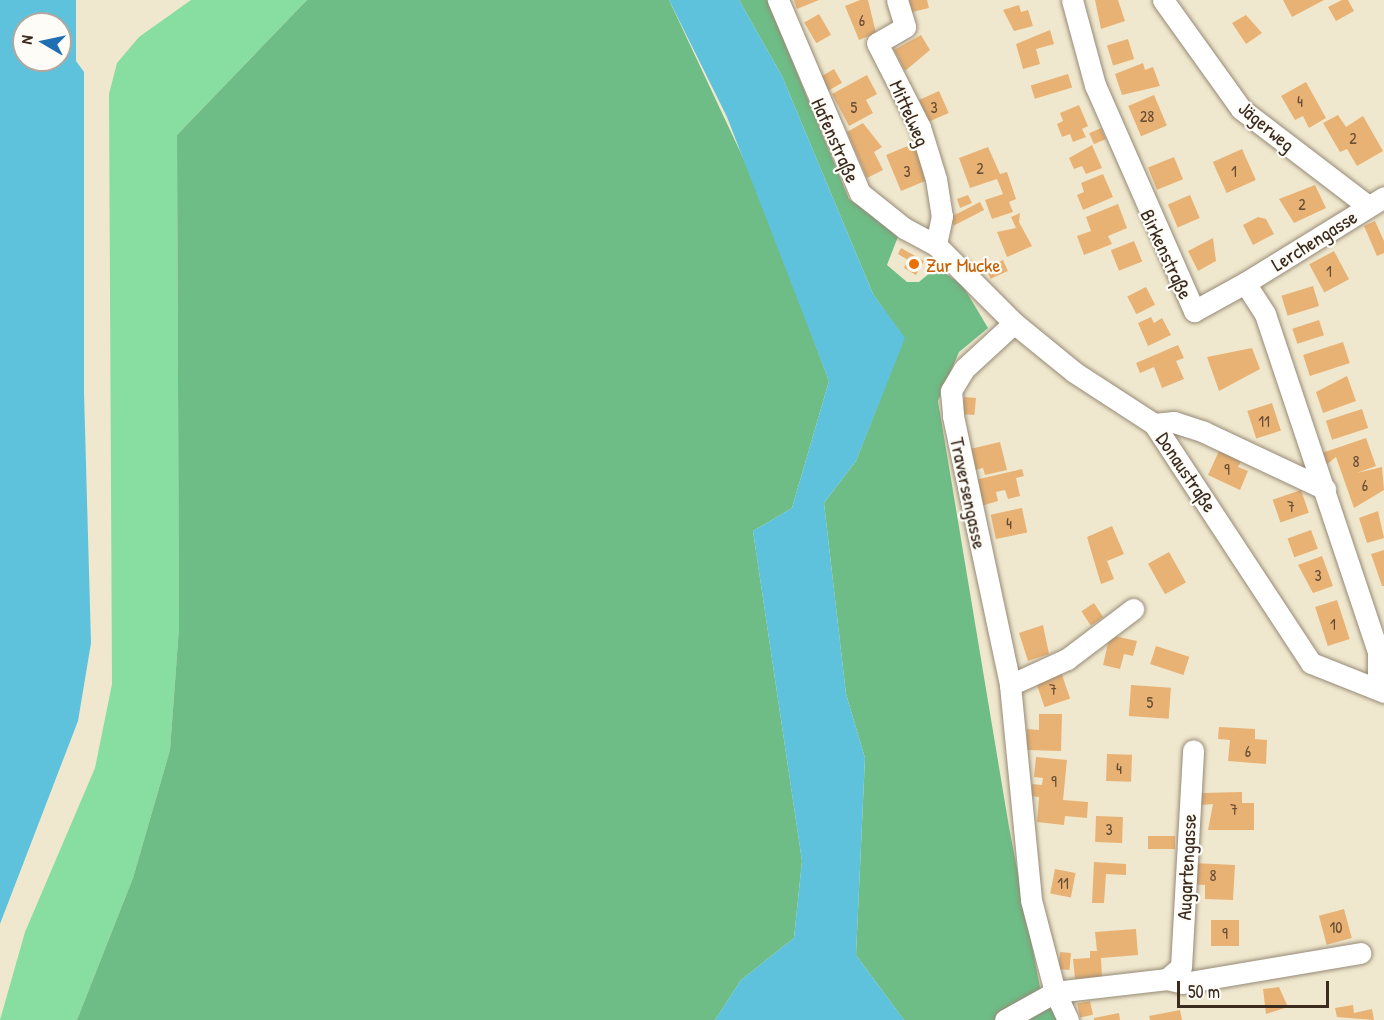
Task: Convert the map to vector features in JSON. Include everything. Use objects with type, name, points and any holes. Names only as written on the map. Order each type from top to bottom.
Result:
[{"type":"street","name":"Hafenstraße","points":[[778,0],[860,193],[936,245]]},
{"type":"street","name":"Mittelweg","points":[[897,0],[905,27],[877,43],[920,127],[936,179],[942,216],[936,245]]},
{"type":"street","name":"Birkenstraße","points":[[1072,0],[1095,85],[1194,311],[1245,283]]},
{"type":"street","name":"Jägerweg","points":[[1163,0],[1241,109],[1376,202]]},
{"type":"street","name":"Lerchengasse","points":[[1245,283],[1376,202]]},
{"type":"street","name":"Donaustraße","points":[[936,245],[1014,323],[1074,372],[1154,424],[1311,663],[1381,691]]},
{"type":"street","points":[[1245,283],[1265,314],[1325,489],[1378,651],[1381,691]]},
{"type":"street","name":"Traversengasse","points":[[1014,323],[964,369],[951,391],[1010,685],[1031,900],[1055,992],[1068,1020]]},
{"type":"street","points":[[1154,424],[1174,422],[1204,432],[1325,489]]},
{"type":"street","points":[[1010,685],[1067,659],[1133,609]]},
{"type":"street","name":"Augartengasse","points":[[1167,979],[1181,967],[1193,750]]},
{"type":"street","points":[[1005,1020],[1055,992],[1167,979],[1183,983],[1242,975],[1360,953]]},
{"type":"green space","points":[[191,0],[307,0],[177,135],[179,628],[170,750],[133,878],[77,1020],[0,1020],[25,932],[95,768],[112,684],[109,94],[117,63],[139,37]]},
{"type":"green space","points":[[307,0],[669,0],[753,179],[829,381],[792,508],[753,531],[802,861],[794,938],[741,980],[715,1020],[77,1020],[133,878],[170,750],[179,628],[177,135]]},
{"type":"green space","points":[[739,0],[767,0],[849,199],[899,234],[887,265],[907,282],[919,282],[937,267],[963,286],[988,328],[959,352],[938,401],[1009,827],[1040,987],[1058,1020],[904,1020],[856,955],[865,758],[846,694],[824,503],[856,461],[904,338],[873,294],[782,76]]},
{"type":"water","points":[[0,0],[76,0],[76,61],[84,72],[84,392],[91,643],[78,721],[0,924]]},
{"type":"water","points":[[669,0],[739,0],[782,76],[873,294],[905,338],[856,461],[824,503],[846,694],[865,758],[856,955],[904,1020],[715,1020],[741,980],[794,938],[802,861],[753,531],[792,508],[829,381],[727,117]]},
{"type":"pier","points":[[76,0],[79,0],[76,61]]},
{"type":"building","points":[[794,0],[819,0],[797,9]]},
{"type":"building","points":[[860,0],[868,0],[876,33],[859,40],[845,6]]},
{"type":"building","points":[[909,0],[927,0],[929,8],[912,12]]},
{"type":"building","points":[[1095,0],[1118,0],[1125,21],[1101,29]]},
{"type":"building","points":[[1283,0],[1324,0],[1292,17]]},
{"type":"building","points":[[1342,0],[1348,0],[1354,11],[1336,21],[1328,7]]},
{"type":"building","points":[[1019,5],[1021,12],[1028,10],[1033,26],[1014,31],[1003,10]]},
{"type":"building","points":[[819,14],[831,35],[816,43],[804,22]]},
{"type":"building","points":[[1246,15],[1262,33],[1246,44],[1232,23]]},
{"type":"building","points":[[1050,30],[1054,44],[1036,49],[1040,64],[1023,69],[1016,44]]},
{"type":"building","points":[[921,35],[930,50],[905,71],[894,50]]},
{"type":"building","points":[[1128,39],[1134,59],[1113,66],[1107,45]]},
{"type":"building","points":[[1143,63],[1145,70],[1153,67],[1160,86],[1122,95],[1115,74]]},
{"type":"building","points":[[834,69],[842,83],[828,91],[820,77]]},
{"type":"building","points":[[1068,74],[1072,87],[1035,99],[1031,85]]},
{"type":"building","points":[[867,75],[877,94],[866,100],[873,113],[849,126],[832,94]]},
{"type":"building","points":[[1306,82],[1326,118],[1309,128],[1303,116],[1295,120],[1281,96]]},
{"type":"building","points":[[939,91],[949,113],[929,122],[919,100]]},
{"type":"building","points":[[1154,95],[1167,125],[1141,136],[1128,106]]},
{"type":"building","points":[[1079,105],[1088,126],[1082,129],[1086,137],[1073,142],[1070,134],[1062,137],[1057,124],[1063,121],[1060,113]]},
{"type":"building","points":[[1338,115],[1346,127],[1363,116],[1383,151],[1357,166],[1347,149],[1340,152],[1323,123]]},
{"type":"building","points":[[863,123],[882,147],[874,152],[883,170],[867,178],[847,132]]},
{"type":"building","points":[[1101,128],[1106,139],[1094,144],[1089,133]]},
{"type":"building","points":[[910,145],[918,147],[925,181],[901,191],[886,155]]},
{"type":"building","points":[[1092,145],[1102,168],[1086,174],[1082,166],[1074,169],[1069,158]]},
{"type":"building","points":[[988,147],[1000,174],[1007,172],[1016,199],[1009,202],[1013,212],[992,219],[985,200],[1003,194],[997,179],[970,188],[959,158]]},
{"type":"building","points":[[1242,149],[1256,180],[1227,193],[1213,162]]},
{"type":"building","points":[[1174,157],[1183,179],[1157,190],[1148,167]]},
{"type":"building","points":[[1103,174],[1113,197],[1083,210],[1077,195],[1084,192],[1081,183]]},
{"type":"building","points":[[1315,185],[1326,208],[1294,223],[1279,199]]},
{"type":"building","points":[[968,195],[972,203],[960,208],[957,199]]},
{"type":"building","points":[[1190,195],[1200,218],[1178,227],[1168,204]]},
{"type":"building","points":[[980,202],[984,210],[954,225],[950,217]]},
{"type":"building","points":[[1118,204],[1127,228],[1108,236],[1112,244],[1084,255],[1077,236],[1091,231],[1086,217]]},
{"type":"building","points":[[1020,213],[1019,222],[1032,246],[1007,257],[997,232],[1016,228],[1011,217]]},
{"type":"building","points":[[1258,217],[1266,219],[1274,234],[1253,245],[1243,225]]},
{"type":"building","points":[[1375,221],[1384,241],[1384,253],[1377,256],[1364,226]]},
{"type":"building","points":[[1213,238],[1216,261],[1198,271],[1188,251]]},
{"type":"building","points":[[1134,241],[1142,261],[1119,271],[1111,250]]},
{"type":"building","name":"Zur Mucke","points":[[901,248],[924,261],[916,275],[904,268],[908,260],[898,254]]},
{"type":"building","points":[[1334,251],[1349,279],[1324,292],[1309,264]]},
{"type":"building","points":[[1003,260],[1008,271],[991,279],[986,268]]},
{"type":"building","points":[[1313,286],[1319,306],[1288,316],[1281,296]]},
{"type":"building","points":[[1146,287],[1155,305],[1136,314],[1127,297]]},
{"type":"building","points":[[1151,317],[1154,323],[1162,318],[1171,335],[1148,346],[1138,323]]},
{"type":"building","points":[[1319,320],[1324,335],[1297,344],[1292,329]]},
{"type":"building","points":[[1343,342],[1350,363],[1310,376],[1303,355]]},
{"type":"building","points":[[1178,345],[1184,358],[1176,361],[1184,379],[1162,388],[1154,367],[1140,373],[1136,363]]},
{"type":"building","points":[[1252,348],[1260,369],[1219,391],[1207,357]]},
{"type":"building","points":[[1347,376],[1356,401],[1323,413],[1316,392]]},
{"type":"building","points":[[964,397],[976,398],[974,415],[963,414]]},
{"type":"building","points":[[1272,403],[1281,431],[1256,439],[1247,411]]},
{"type":"building","points":[[1362,409],[1368,428],[1332,440],[1326,421]]},
{"type":"building","points":[[1366,438],[1376,466],[1357,473],[1382,467],[1384,490],[1354,508],[1336,457],[1326,465],[1322,453]]},
{"type":"building","points":[[1000,442],[1007,470],[985,475],[983,468],[975,470],[970,449]]},
{"type":"building","points":[[1219,451],[1241,461],[1238,467],[1248,471],[1240,490],[1208,475]]},
{"type":"building","points":[[1022,469],[1024,476],[1016,478],[1020,496],[1008,499],[1005,490],[996,492],[998,501],[981,506],[975,480]]},
{"type":"building","points":[[1301,490],[1309,513],[1280,522],[1273,500]]},
{"type":"building","points":[[1022,508],[1027,532],[996,539],[991,515]]},
{"type":"building","points":[[1378,511],[1384,538],[1367,543],[1359,518]]},
{"type":"building","points":[[1112,526],[1124,554],[1107,561],[1114,579],[1101,584],[1087,537]]},
{"type":"building","points":[[1311,530],[1318,549],[1294,557],[1288,539]]},
{"type":"building","points":[[1384,550],[1384,586],[1382,586],[1371,554]]},
{"type":"building","points":[[1169,552],[1186,583],[1165,594],[1148,564]]},
{"type":"building","points":[[1322,556],[1333,586],[1313,593],[1298,565]]},
{"type":"building","points":[[1337,600],[1350,639],[1328,646],[1315,607]]},
{"type":"building","points":[[1094,603],[1103,617],[1091,625],[1081,611]]},
{"type":"building","points":[[1043,625],[1049,654],[1028,661],[1019,633]]},
{"type":"building","points":[[1110,635],[1137,641],[1133,656],[1124,654],[1120,669],[1103,665]]},
{"type":"building","points":[[1156,646],[1189,657],[1183,675],[1150,664]]},
{"type":"building","points":[[1061,672],[1070,698],[1045,707],[1035,681]]},
{"type":"building","points":[[1131,685],[1171,688],[1169,719],[1129,716]]},
{"type":"building","points":[[1039,714],[1062,714],[1061,751],[1026,750],[1027,729],[1039,730]]},
{"type":"building","points":[[1219,727],[1255,729],[1255,739],[1267,740],[1266,764],[1228,761],[1230,740],[1218,739]]},
{"type":"building","points":[[1107,754],[1132,755],[1131,782],[1106,781]]},
{"type":"building","points":[[1036,757],[1067,760],[1063,800],[1088,802],[1087,818],[1065,816],[1064,825],[1037,822],[1039,797],[1031,796],[1032,784],[1042,785],[1043,778],[1034,777]]},
{"type":"building","points":[[1242,792],[1242,803],[1254,803],[1254,830],[1208,830],[1213,804],[1201,805],[1201,793]]},
{"type":"building","points":[[1096,816],[1123,817],[1122,843],[1095,842]]},
{"type":"building","points":[[1148,836],[1175,836],[1175,849],[1148,849]]},
{"type":"building","points":[[1094,862],[1126,864],[1126,875],[1106,874],[1104,903],[1092,903]]},
{"type":"building","points":[[1193,863],[1235,865],[1233,900],[1205,899],[1205,885],[1192,884]]},
{"type":"building","points":[[1055,869],[1076,873],[1071,898],[1050,894]]},
{"type":"building","points":[[1344,909],[1352,938],[1327,945],[1319,916]]},
{"type":"building","points":[[1211,920],[1239,920],[1239,946],[1211,946]]},
{"type":"building","points":[[1136,929],[1138,955],[1101,958],[1102,977],[1075,979],[1073,959],[1090,958],[1090,951],[1097,951],[1095,932]]},
{"type":"building","points":[[1060,952],[1071,953],[1069,970],[1059,969]]},
{"type":"building","points":[[1279,987],[1288,1007],[1266,1014],[1263,989]]},
{"type":"building","points":[[1090,1001],[1093,1015],[1080,1017],[1077,1004]]},
{"type":"building","points":[[1353,1005],[1354,1013],[1372,1009],[1374,1020],[1337,1017],[1335,1008]]},
{"type":"building","points":[[1180,1010],[1182,1020],[1150,1020],[1149,1016]]},
{"type":"building","points":[[1119,1013],[1120,1020],[1094,1020],[1094,1018]]},
{"type":"place","name":"Zur Mucke","points":[[914,264]]}]
